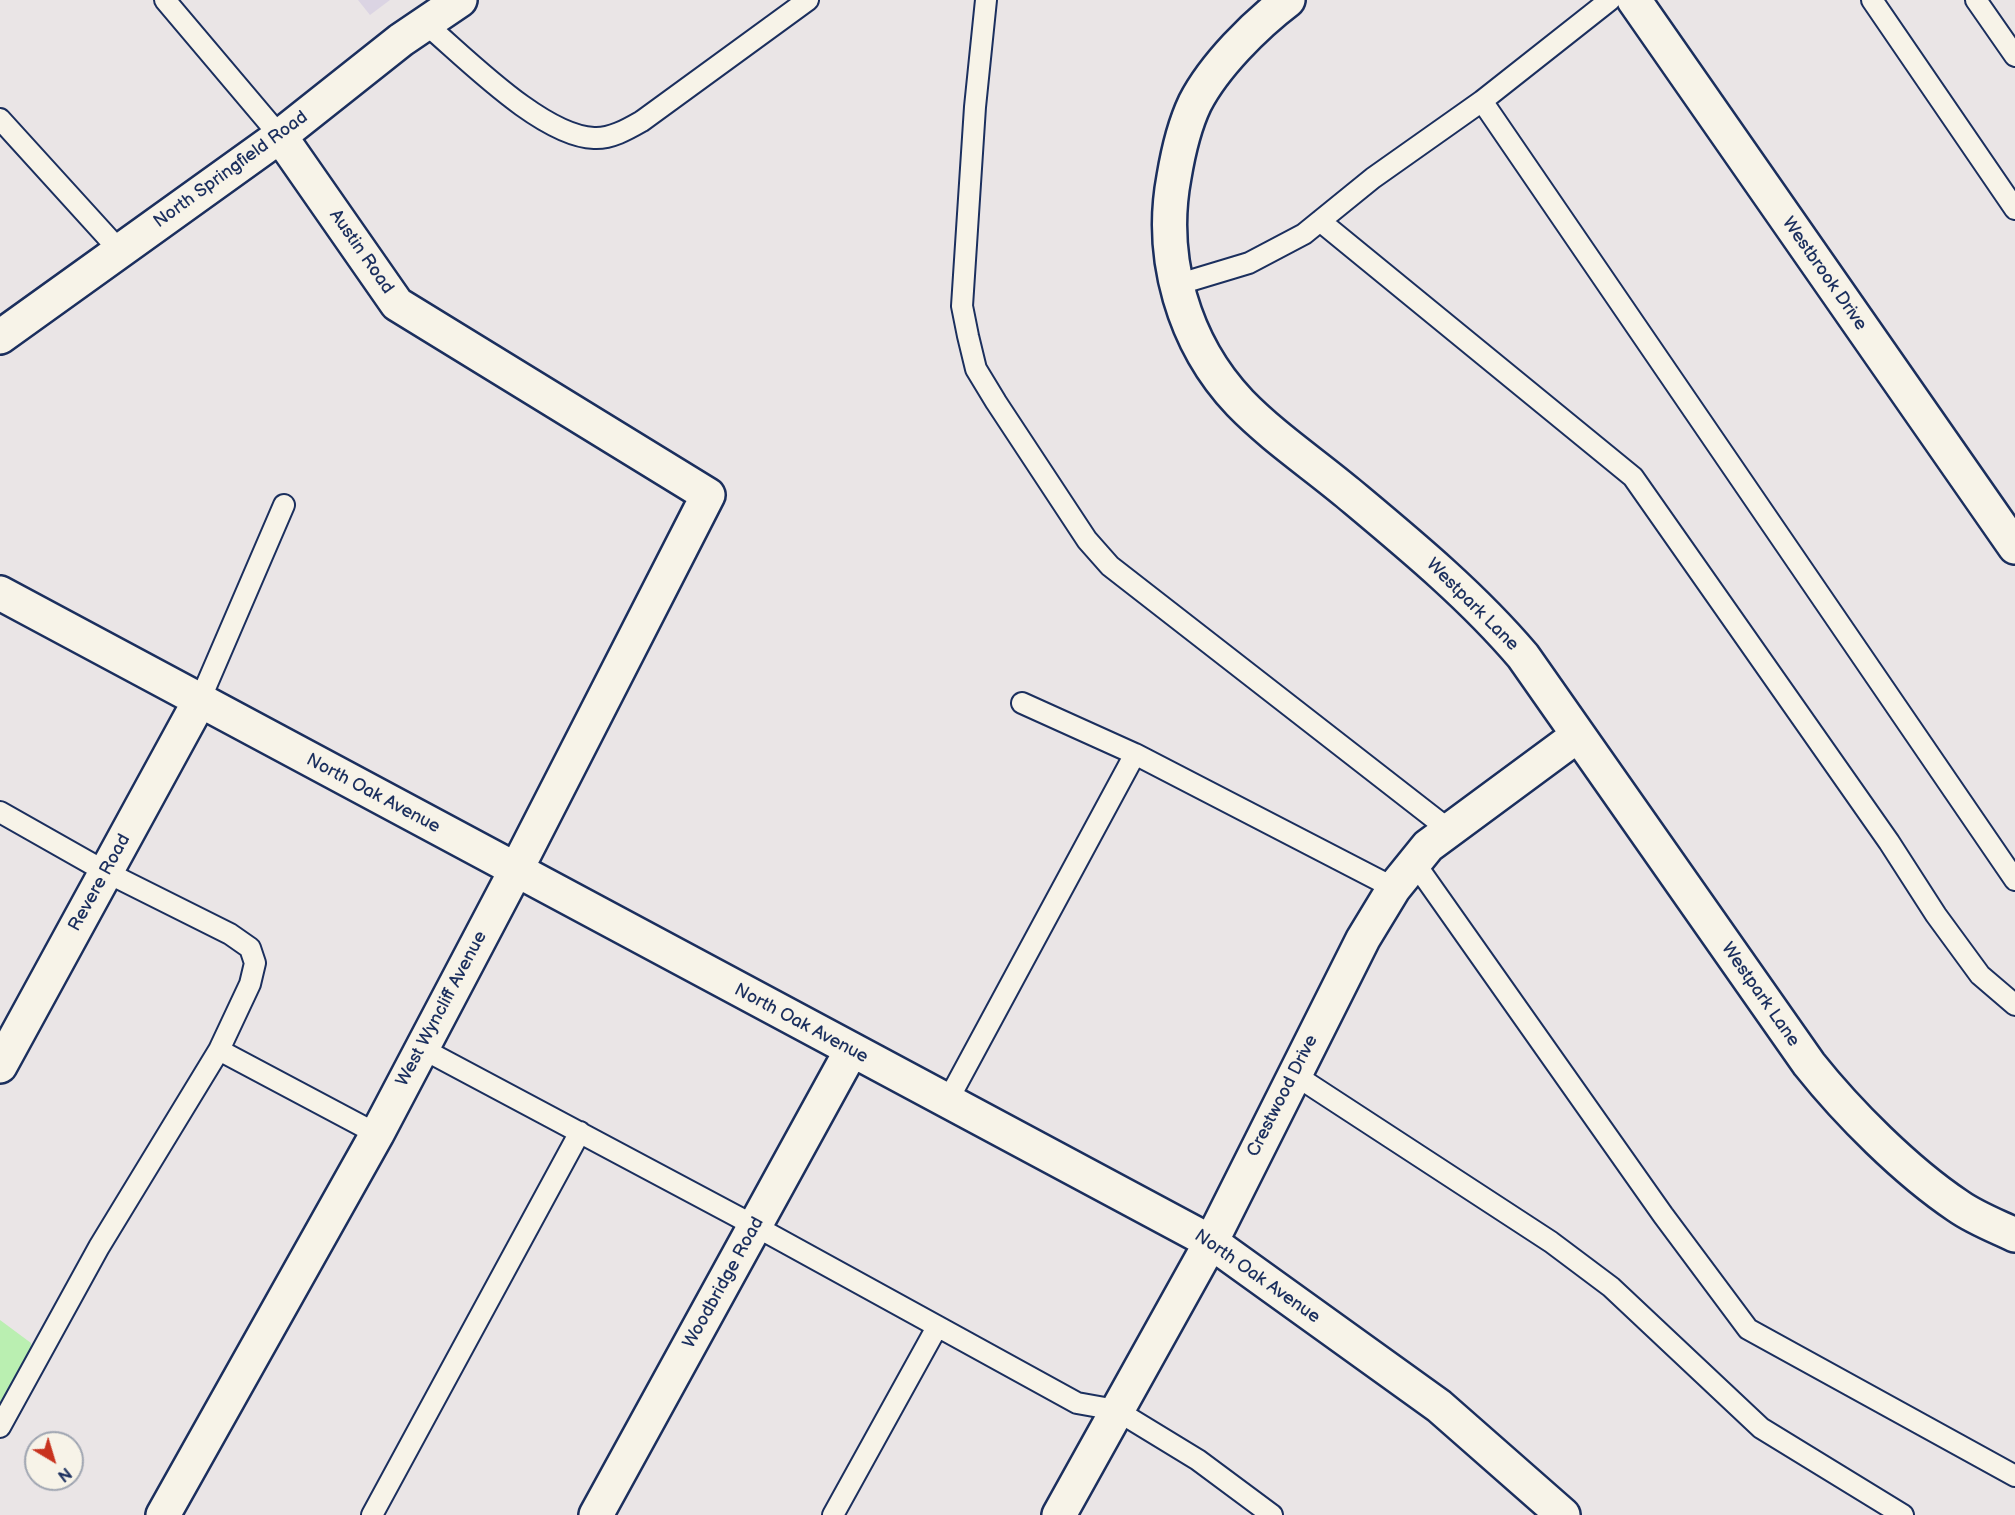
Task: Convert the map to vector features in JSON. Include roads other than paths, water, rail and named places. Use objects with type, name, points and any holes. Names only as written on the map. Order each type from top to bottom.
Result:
[{"type":"street","name":"North Springfield Road","points":[[0,337],[280,136],[401,40],[427,25],[460,0]]},
{"type":"street","name":"Westpark Lane","points":[[1288,0],[1267,16],[1225,61],[1195,103],[1179,149],[1171,191],[1167,237],[1176,285],[1188,325],[1212,367],[1239,403],[1428,561],[1492,620],[1523,656],[1809,1064],[1840,1103],[1915,1171],[1959,1207],[2015,1236]]},
{"type":"street","name":"Westbrook Drive","points":[[1634,0],[2015,547]]},
{"type":"street","name":"Austin Road","points":[[280,136],[397,304],[708,495]]},
{"type":"street","name":"West Wyncliff Avenue","points":[[163,1515],[422,1048],[708,495]]},
{"type":"street","name":"North Oak Avenue","points":[[0,592],[1210,1242],[1439,1406],[1563,1515]]},
{"type":"street","name":"Revere Road","points":[[0,1066],[200,700]]},
{"type":"street","name":"Crestwood Drive","points":[[1059,1515],[1210,1242],[1363,939],[1394,888],[1428,846],[1448,829],[1577,736]]},
{"type":"street","name":"Woodbridge Road","points":[[596,1515],[851,1051]]},
{"type":"lane","name":"Austin Road","points":[[165,0],[280,136]]},
{"type":"lane","points":[[427,25],[513,97],[556,128],[577,136],[597,138],[620,133],[642,122],[808,0]]},
{"type":"lane","points":[[986,0],[975,107],[962,306],[976,369],[1087,540],[1110,567],[1448,829]]},
{"type":"lane","points":[[1176,285],[1249,263],[1304,234],[1373,178],[1482,101],[1611,0]]},
{"type":"lane","points":[[1872,0],[2015,209]]},
{"type":"lane","points":[[1976,0],[2015,56]]},
{"type":"lane","points":[[1482,101],[2015,880]]},
{"type":"lane","points":[[0,119],[120,251]]},
{"type":"lane","points":[[1320,221],[1633,477],[1889,842],[1936,915],[1980,975],[2015,1005]]},
{"type":"lane","points":[[200,700],[284,505]]},
{"type":"lane","points":[[1022,703],[1135,754],[1394,888]]},
{"type":"lane","points":[[947,1102],[1135,754]]},
{"type":"lane","points":[[0,812],[106,872],[230,934],[250,948],[255,963],[250,984],[219,1050],[99,1246],[0,1427]]},
{"type":"lane","points":[[1414,862],[1670,1225],[1748,1329],[2015,1476]]},
{"type":"lane","points":[[422,1048],[755,1226],[1077,1403],[1116,1410],[1198,1460],[1272,1515]]},
{"type":"lane","points":[[219,1050],[376,1134]]},
{"type":"lane","points":[[1294,1075],[1551,1242],[1611,1287],[1761,1428],[1903,1515]]},
{"type":"lane","points":[[372,1515],[580,1132]]},
{"type":"lane","points":[[833,1515],[937,1327]]}]
